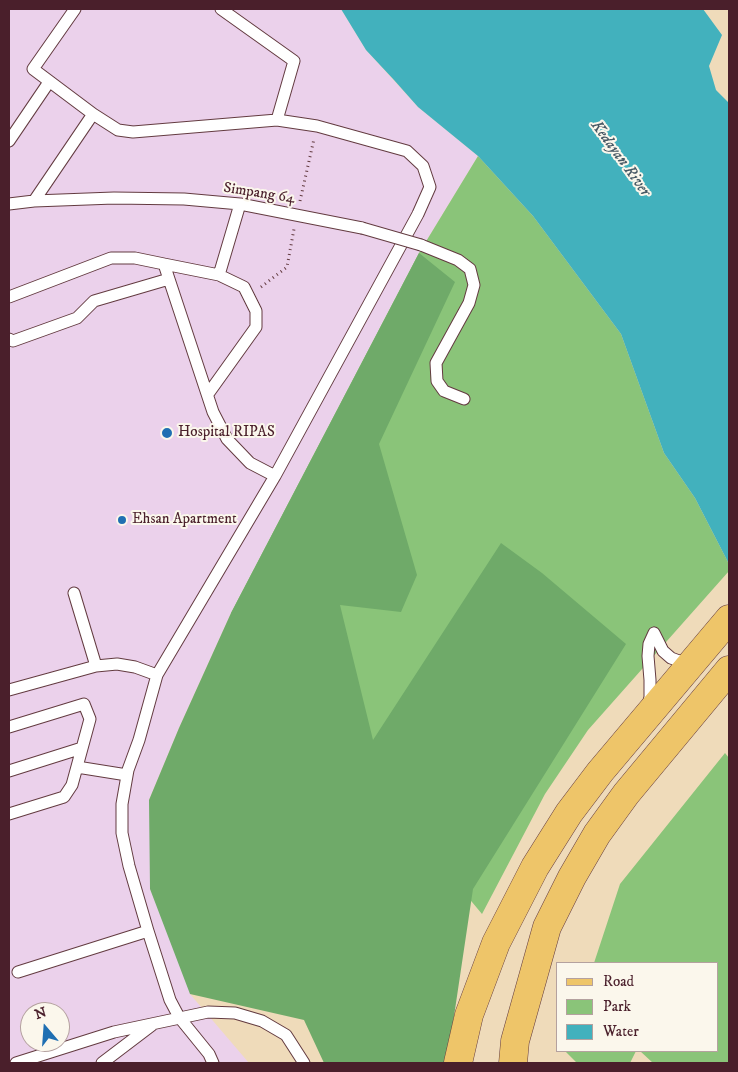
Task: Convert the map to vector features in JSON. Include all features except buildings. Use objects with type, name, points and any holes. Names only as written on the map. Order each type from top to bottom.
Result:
[{"type":"main road","points":[[458,1063],[469,1016],[496,943],[535,867],[569,813],[723,626]]},
{"type":"main road","points":[[513,1063],[516,1041],[547,927],[572,877],[597,834],[626,794],[729,670]]},
{"type":"lane","points":[[75,9],[33,69],[93,114],[118,130],[133,132],[277,120],[317,126],[407,151],[423,166],[430,187],[418,214],[275,476],[157,675],[127,775],[122,804],[122,833],[129,866],[148,931],[170,1000],[179,1017],[209,1054],[213,1063]]},
{"type":"lane","points":[[221,9],[294,61],[277,120]]},
{"type":"lane","points":[[9,141],[49,82]]},
{"type":"lane","points":[[34,201],[93,114]]},
{"type":"lane","name":"Simpang 64","points":[[9,204],[34,201],[124,198],[184,199],[240,204],[362,228],[420,245],[458,260],[470,269],[474,285],[469,303],[436,364],[437,381],[444,391],[464,399]]},
{"type":"lane","points":[[219,275],[240,204]]},
{"type":"lane","points":[[9,297],[111,258],[135,258],[219,275],[244,286],[256,311],[256,327],[208,394]]},
{"type":"lane","points":[[164,264],[213,412],[227,439],[250,462],[275,476]]},
{"type":"lane","points":[[9,339],[12,342],[77,318],[94,301],[169,279]]},
{"type":"lane","points":[[74,593],[96,666]]},
{"type":"lane","points":[[644,720],[650,696],[648,656],[654,633],[663,652],[671,658],[679,661],[694,660]]},
{"type":"lane","points":[[9,690],[96,666],[117,664],[135,667],[157,675]]},
{"type":"lane","points":[[9,728],[84,704],[90,719],[72,786],[64,797],[9,814]]},
{"type":"lane","points":[[9,771],[82,748]]},
{"type":"lane","points":[[77,767],[127,775]]},
{"type":"lane","points":[[18,972],[148,931]]},
{"type":"lane","points":[[16,1063],[114,1032],[208,1012],[235,1013],[262,1021],[286,1035],[304,1063]]},
{"type":"lane","points":[[102,1063],[155,1023]]},
{"type":"path","points":[[248,296],[287,267],[317,126]]},
{"type":"shaded area","name":"Hospital RIPAS","points":[[9,9],[341,9],[366,50],[418,107],[478,156],[419,253],[231,613],[149,800],[190,994],[249,1063],[9,1063]]},
{"type":"green space","points":[[478,156],[533,216],[621,334],[664,453],[695,498],[729,564],[729,571],[588,730],[545,794],[482,914],[231,613],[419,253]]},
{"type":"green space","points":[[419,253],[455,282],[379,444],[417,575],[401,612],[340,605],[373,740],[501,543],[542,573],[626,644],[473,889],[447,1063],[324,1063],[304,1020],[190,994],[150,889],[149,800],[231,613]]},
{"type":"green space","points":[[725,753],[729,758],[729,1063],[653,1063],[641,1052],[718,1052],[718,962],[594,962],[620,884]]},
{"type":"green space","points":[[566,1052],[636,1052],[630,1063],[577,1063]]},
{"type":"water","name":"Kedayan River","points":[[341,9],[703,9],[722,35],[709,66],[716,90],[729,103],[729,564],[695,498],[664,453],[621,334],[533,216],[478,156],[418,107],[366,50]]},
{"type":"place","name":"Hospital RIPAS","points":[[167,433]]},
{"type":"place","name":"Ehsan Apartment","points":[[122,520]]}]
